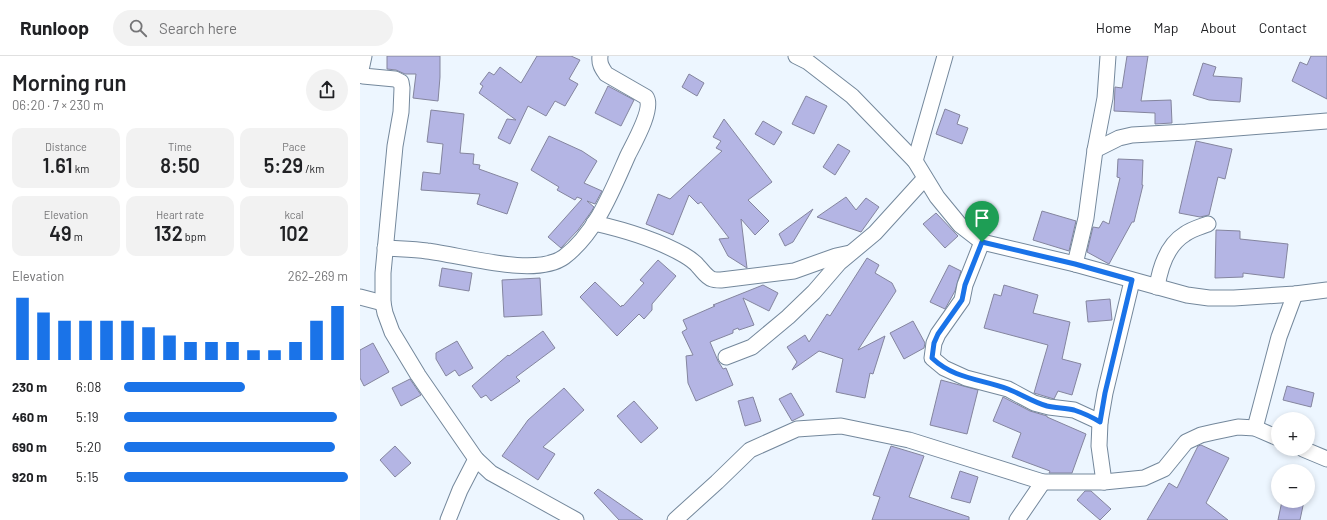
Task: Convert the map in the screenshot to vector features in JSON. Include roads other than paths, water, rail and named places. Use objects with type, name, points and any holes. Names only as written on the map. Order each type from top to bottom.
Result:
[{"type":"street","points":[[364,56],[361,70],[363,76],[395,79],[401,82],[402,88],[401,112],[395,146],[383,273],[383,303],[392,332],[418,375],[476,459],[491,473],[576,520]]},
{"type":"street","points":[[385,248],[427,251],[511,265],[535,265],[549,263],[563,258],[577,245],[594,223],[609,198],[637,136],[649,104],[646,97],[606,74],[599,62],[600,56]]},
{"type":"street","points":[[796,56],[808,62],[852,96],[915,161],[937,197],[960,225],[982,242],[1075,264],[1187,295],[1209,298],[1234,298],[1295,294],[1327,290]]},
{"type":"street","points":[[915,161],[945,56]]},
{"type":"street","points":[[1075,264],[1086,218],[1095,150],[1105,98],[1108,56]]},
{"type":"street","points":[[1095,150],[1119,138],[1132,135],[1327,121]]},
{"type":"street","points":[[726,357],[752,347],[763,340],[814,292],[839,263],[875,233],[925,178]]},
{"type":"street","points":[[594,223],[626,230],[660,243],[684,255],[698,265],[705,274],[716,280],[794,271],[836,256],[850,253]]},
{"type":"street","points":[[1157,287],[1161,266],[1175,242],[1186,233],[1208,224]]},
{"type":"street","points":[[982,242],[965,285],[962,300],[938,334],[934,343],[932,358],[944,368],[966,378],[1008,389],[1034,402],[1049,407],[1074,410],[1090,416],[1100,422]]},
{"type":"street","points":[[1104,482],[1099,446],[1100,422],[1105,393],[1132,280]]},
{"type":"street","points":[[1255,428],[1279,337],[1295,294]]},
{"type":"street","points":[[360,297],[383,303]]},
{"type":"street","points":[[675,520],[750,450],[797,430],[841,426],[909,440],[1043,482],[1104,482],[1144,478],[1164,468],[1186,442],[1201,435],[1238,427],[1255,428],[1271,435]]},
{"type":"street","points":[[1315,454],[1327,460]]},
{"type":"street","points":[[448,520],[460,490],[476,459]]},
{"type":"street","points":[[1017,520],[1043,482]]}]
